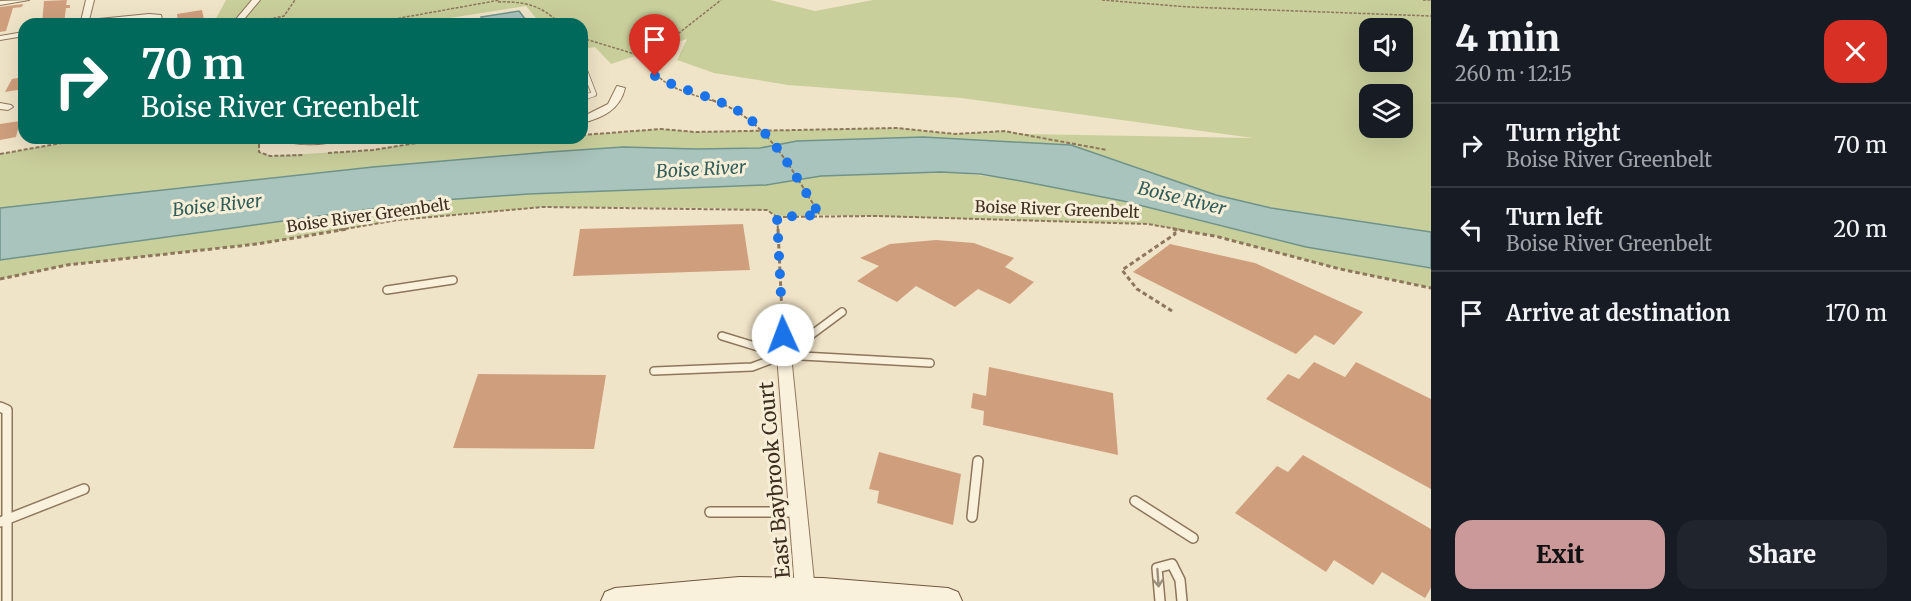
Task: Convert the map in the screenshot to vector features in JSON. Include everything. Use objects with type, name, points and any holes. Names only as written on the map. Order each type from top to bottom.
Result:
[{"type":"main road","points":[[615,601],[716,591],[805,596],[886,594],[948,601]]},
{"type":"street","points":[[0,3],[26,0]]},
{"type":"street","points":[[82,18],[90,0]]},
{"type":"street","points":[[241,18],[256,0]]},
{"type":"street","points":[[0,38],[18,35]]},
{"type":"street","points":[[588,118],[614,106],[620,88]]},
{"type":"street","name":"East Baybrook Court","points":[[784,355],[805,596]]},
{"type":"lane","points":[[588,78],[594,94],[588,96]]},
{"type":"lane","points":[[387,290],[453,280]]},
{"type":"lane","points":[[654,371],[752,367],[784,355],[842,312]]},
{"type":"lane","points":[[722,336],[784,355],[930,363]]},
{"type":"lane","points":[[0,407],[7,410],[3,520],[7,601]]},
{"type":"lane","points":[[972,517],[978,461]]},
{"type":"lane","points":[[3,520],[84,489]]},
{"type":"lane","points":[[1135,501],[1193,538]]},
{"type":"lane","points":[[710,512],[797,512]]},
{"type":"lane","points":[[1160,601],[1156,568],[1172,564],[1180,580],[1182,601]]},
{"type":"path","points":[[274,18],[284,16],[295,0]]},
{"type":"path","points":[[401,18],[501,0]]},
{"type":"path","points":[[526,0],[551,13],[555,18]]},
{"type":"path","points":[[648,62],[651,55],[683,33],[721,0]]},
{"type":"path","points":[[1102,0],[1189,7],[1431,16]]},
{"type":"path","points":[[1423,0],[1431,0]]},
{"type":"path","points":[[491,2],[531,3]]},
{"type":"path","points":[[588,40],[638,55],[648,62],[655,76],[667,83],[732,108],[763,130],[820,215]]},
{"type":"path","points":[[588,135],[661,129],[695,132],[897,128],[955,134],[1004,131],[1107,150]]},
{"type":"path","points":[[0,154],[56,144]]},
{"type":"path","points":[[259,144],[260,152],[270,156],[303,155]]},
{"type":"path","points":[[326,153],[372,150],[410,144]]},
{"type":"path","name":"Boise River Greenbelt","points":[[0,279],[67,265],[257,244],[398,220],[543,207],[713,208],[767,210],[777,217],[820,215],[1148,224],[1224,238],[1340,269],[1431,288]]},
{"type":"path","points":[[777,217],[783,335]]},
{"type":"path","points":[[1172,311],[1137,289],[1122,270],[1162,245],[1175,234],[1174,228]]},
{"type":"green space","points":[[226,0],[770,0],[815,11],[873,0],[1431,0],[1431,232],[1271,208],[1216,195],[1071,145],[923,137],[797,141],[760,148],[623,147],[549,152],[373,167],[0,208],[0,154],[56,144],[259,144],[260,152],[270,156],[372,150],[410,144],[588,144],[588,135],[661,129],[695,132],[897,128],[955,134],[1004,131],[1023,134],[1253,138],[961,98],[788,85],[714,73],[677,60],[687,39],[611,64],[595,47],[588,48],[588,18],[536,18],[526,6],[450,18],[216,18]]},
{"type":"green space","points":[[941,172],[988,176],[1080,192],[1306,246],[1431,268],[1431,288],[1340,269],[1215,236],[1148,224],[820,215],[777,217],[767,210],[713,208],[543,207],[398,220],[257,244],[67,265],[0,279],[0,260],[15,257],[429,201],[528,194],[766,185],[821,176]]},
{"type":"water","points":[[519,11],[524,18],[482,18]]},
{"type":"water","name":"Boise River","points":[[923,137],[1071,145],[1216,195],[1271,208],[1431,232],[1431,268],[1306,247],[1123,201],[1021,181],[980,174],[941,172],[821,176],[766,185],[528,194],[429,201],[0,260],[0,208],[373,167],[549,152],[623,147],[760,148],[797,141]]},
{"type":"building","points":[[67,0],[66,5],[70,5],[70,8],[66,8],[65,18],[43,18],[44,1]]},
{"type":"building","points":[[23,4],[22,7],[13,8],[6,31],[0,32],[0,7]]},
{"type":"building","points":[[202,10],[204,18],[177,18],[177,14]]},
{"type":"building","points":[[18,78],[18,90],[5,92],[12,79]]},
{"type":"building","points":[[18,121],[16,137],[0,140],[0,124]]},
{"type":"building","points":[[743,224],[750,270],[573,276],[580,229]]},
{"type":"building","points":[[936,240],[974,243],[1014,258],[1005,267],[1034,282],[1010,304],[978,289],[955,307],[916,286],[897,302],[857,281],[879,266],[860,258],[890,244]]},
{"type":"building","points":[[1170,244],[1255,263],[1363,312],[1334,345],[1315,335],[1296,354],[1133,272]]},
{"type":"building","points":[[1314,362],[1345,377],[1356,362],[1431,399],[1431,489],[1266,399],[1288,374],[1299,379]]},
{"type":"building","points":[[989,367],[1113,393],[1118,455],[983,425],[984,411],[971,408],[973,393],[986,396]]},
{"type":"building","points":[[478,374],[606,375],[594,449],[453,448]]},
{"type":"building","points":[[879,452],[961,474],[953,525],[877,503],[879,491],[869,489]]},
{"type":"building","points":[[1303,455],[1431,529],[1431,588],[1425,598],[1382,572],[1373,585],[1334,560],[1326,572],[1235,513],[1277,466],[1288,472]]},
{"type":"route","points":[[655,76],[676,87],[732,108],[760,126],[820,215],[777,217],[783,335]]}]
